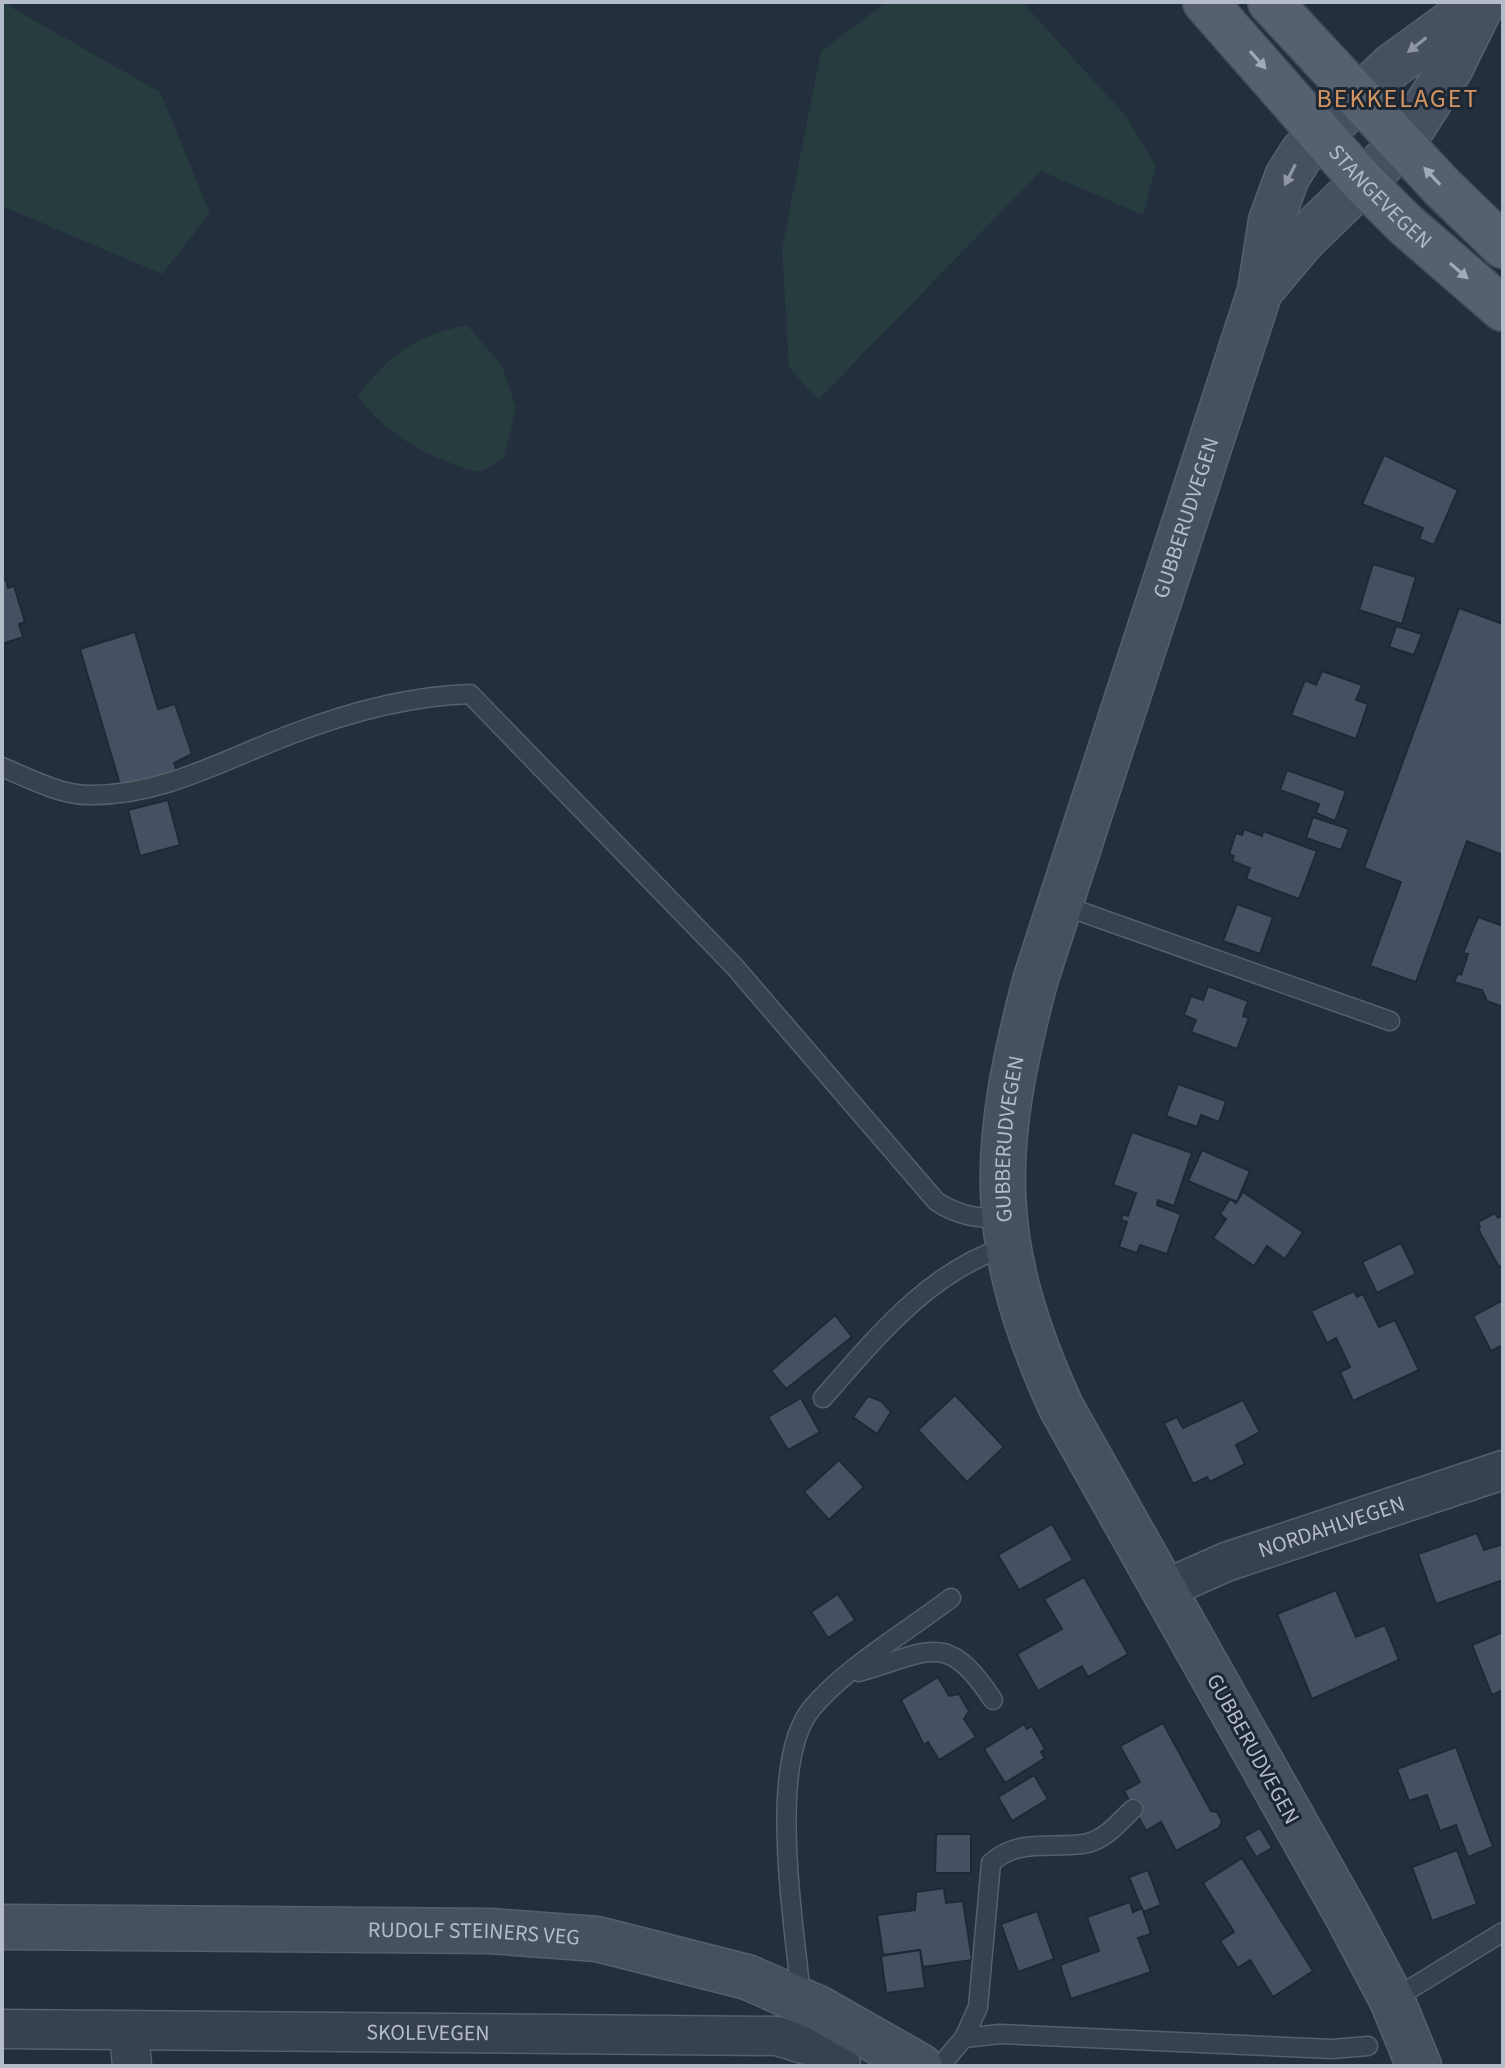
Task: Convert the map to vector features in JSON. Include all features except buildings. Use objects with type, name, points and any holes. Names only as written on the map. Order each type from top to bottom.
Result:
[{"type":"main road","name":"STANGEVEGEN","points":[[1205,2],[1361,180],[1405,224],[1503,309]]},
{"type":"main road","points":[[1270,2],[1402,144],[1503,246]]},
{"type":"main road","name":"GUBBERUDVEGEN","points":[[1260,291],[1361,180],[1402,144],[1450,69],[1482,2]]},
{"type":"main road","name":"GUBBERUDVEGEN","points":[[1419,2066],[1392,2000],[1055,1395],[1021,1308],[1005,1233],[1002,1164],[1010,1079],[1059,904],[1260,291],[1271,221],[1287,177],[1302,153],[1422,40],[1482,2]]},
{"type":"main road","name":"RUDOLF STEINERS VEG","points":[[2,1927],[562,1934],[631,1946],[709,1965],[801,2000],[920,2066]]},
{"type":"street","name":"NORDAHLVEGEN","points":[[1163,1590],[1226,1562],[1501,1478]]},
{"type":"street","name":"SKOLEVEGEN","points":[[2,2029],[130,2049],[302,2029],[777,2036],[839,2055],[841,2066]]},
{"type":"lane","points":[[2,767],[40,783],[86,796],[140,791],[216,768],[292,734],[428,696],[470,694],[734,966],[936,1201],[951,1212],[975,1218],[1005,1233],[959,1265],[881,1331],[823,1398]]},
{"type":"lane","points":[[1059,904],[1390,1021]]},
{"type":"lane","points":[[801,2000],[787,1779],[794,1737],[812,1708],[951,1598]]},
{"type":"lane","points":[[849,1676],[935,1651],[954,1654],[976,1674],[993,1700]]},
{"type":"lane","points":[[940,2066],[964,2038],[978,2007],[991,1863],[1003,1852],[1016,1848],[1089,1842],[1109,1833],[1133,1809]]},
{"type":"lane","points":[[1392,2000],[1503,1932]]},
{"type":"lane","points":[[964,2038],[1000,2034],[1332,2049],[1368,2046]]},
{"type":"green space","points":[[2,2],[160,92],[210,213],[162,274],[2,206]]},
{"type":"green space","points":[[887,2],[1022,2],[1126,116],[1156,166],[1143,215],[1041,171],[818,400],[789,367],[782,248],[821,51]]},
{"type":"green space","points":[[467,325],[502,366],[516,407],[504,458],[480,472],[412,445],[382,423],[358,396],[382,368],[405,348],[432,335]]},
{"type":"district","name":"BEKKELAGET","points":[[1398,98]]}]
